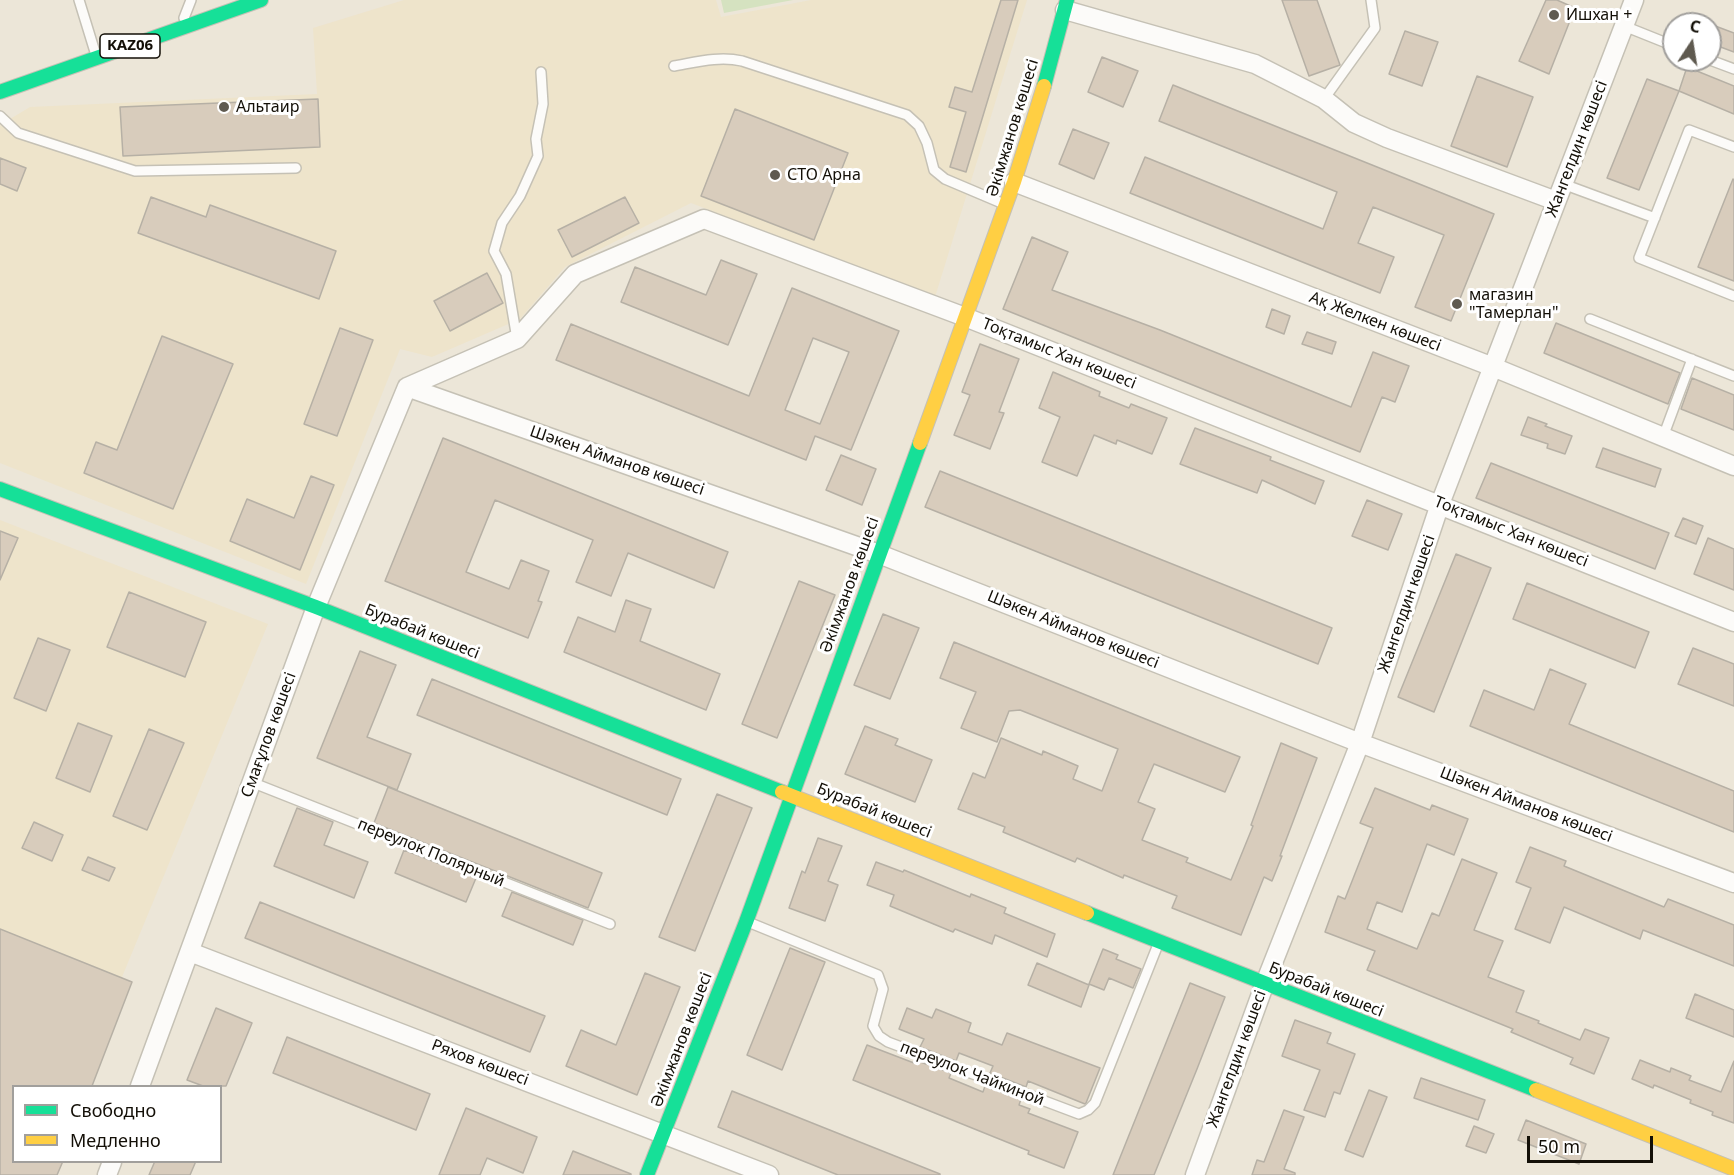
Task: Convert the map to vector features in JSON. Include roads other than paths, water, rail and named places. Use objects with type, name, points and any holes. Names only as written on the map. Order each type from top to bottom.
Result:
[{"type":"main road","name":"KАZ06","points":[[0,92],[261,0]]},
{"type":"main road","name":"Әкімжанов көшесі","points":[[647,1175],[746,922],[1006,205],[1047,76],[1066,5]]},
{"type":"main road","name":"Бурабай көшесі","points":[[0,489],[316,607],[1734,1169]]},
{"type":"street","name":"Жангелдин көшесі","points":[[1195,1175],[1264,983],[1360,743],[1440,504],[1634,0]]},
{"type":"street","points":[[1066,5],[1255,64],[1324,99],[1354,123],[1388,138],[1560,193]]},
{"type":"street","name":"Ақ Желкен көшесі","points":[[1014,182],[1493,367],[1734,466]]},
{"type":"street","name":"Тоқтамыс Хан көшесі","points":[[407,387],[517,339],[575,274],[704,219],[965,316],[1734,622]]},
{"type":"street","name":"Шәкен Айманов көшесі","points":[[407,387],[879,554],[1360,743],[1734,883]]},
{"type":"street","name":"Смағұлов көшесі","points":[[140,1085],[316,607],[407,387]]},
{"type":"street","name":"Ряхов көшесі","points":[[190,952],[663,1132],[769,1175]]},
{"type":"lane","points":[[79,0],[96,57]]},
{"type":"lane","points":[[181,28],[190,0]]},
{"type":"lane","points":[[1324,99],[1375,28],[1371,0]]},
{"type":"lane","points":[[1624,26],[1662,40]]},
{"type":"lane","points":[[674,66],[728,58],[907,115],[919,126],[927,143],[934,170],[945,179],[1006,205]]},
{"type":"lane","points":[[517,339],[506,273],[494,251],[502,223],[520,196],[538,156],[536,139],[543,104],[541,72]]},
{"type":"lane","points":[[0,116],[18,133],[135,171],[296,168]]},
{"type":"lane","points":[[1734,147],[1689,130],[1639,258],[1734,296]]},
{"type":"lane","points":[[1560,193],[1655,218]]},
{"type":"lane","points":[[1590,319],[1734,375]]},
{"type":"lane","points":[[1664,437],[1692,359]]},
{"type":"lane","name":"переулок Полярный","points":[[251,782],[610,924]]},
{"type":"lane","name":"переулок Чайкиной","points":[[746,922],[878,975],[883,989],[873,1026],[879,1036],[888,1042],[1079,1114],[1088,1110],[1095,1103],[1159,942]]},
{"type":"place","name":"Ишхан +","points":[[1554,15]]},
{"type":"place","name":"Альтаир","points":[[224,107]]},
{"type":"place","name":"СТО Арна","points":[[775,175]]},
{"type":"place","name":"магазин \"Тамерлан\"","points":[[1457,304]]}]
